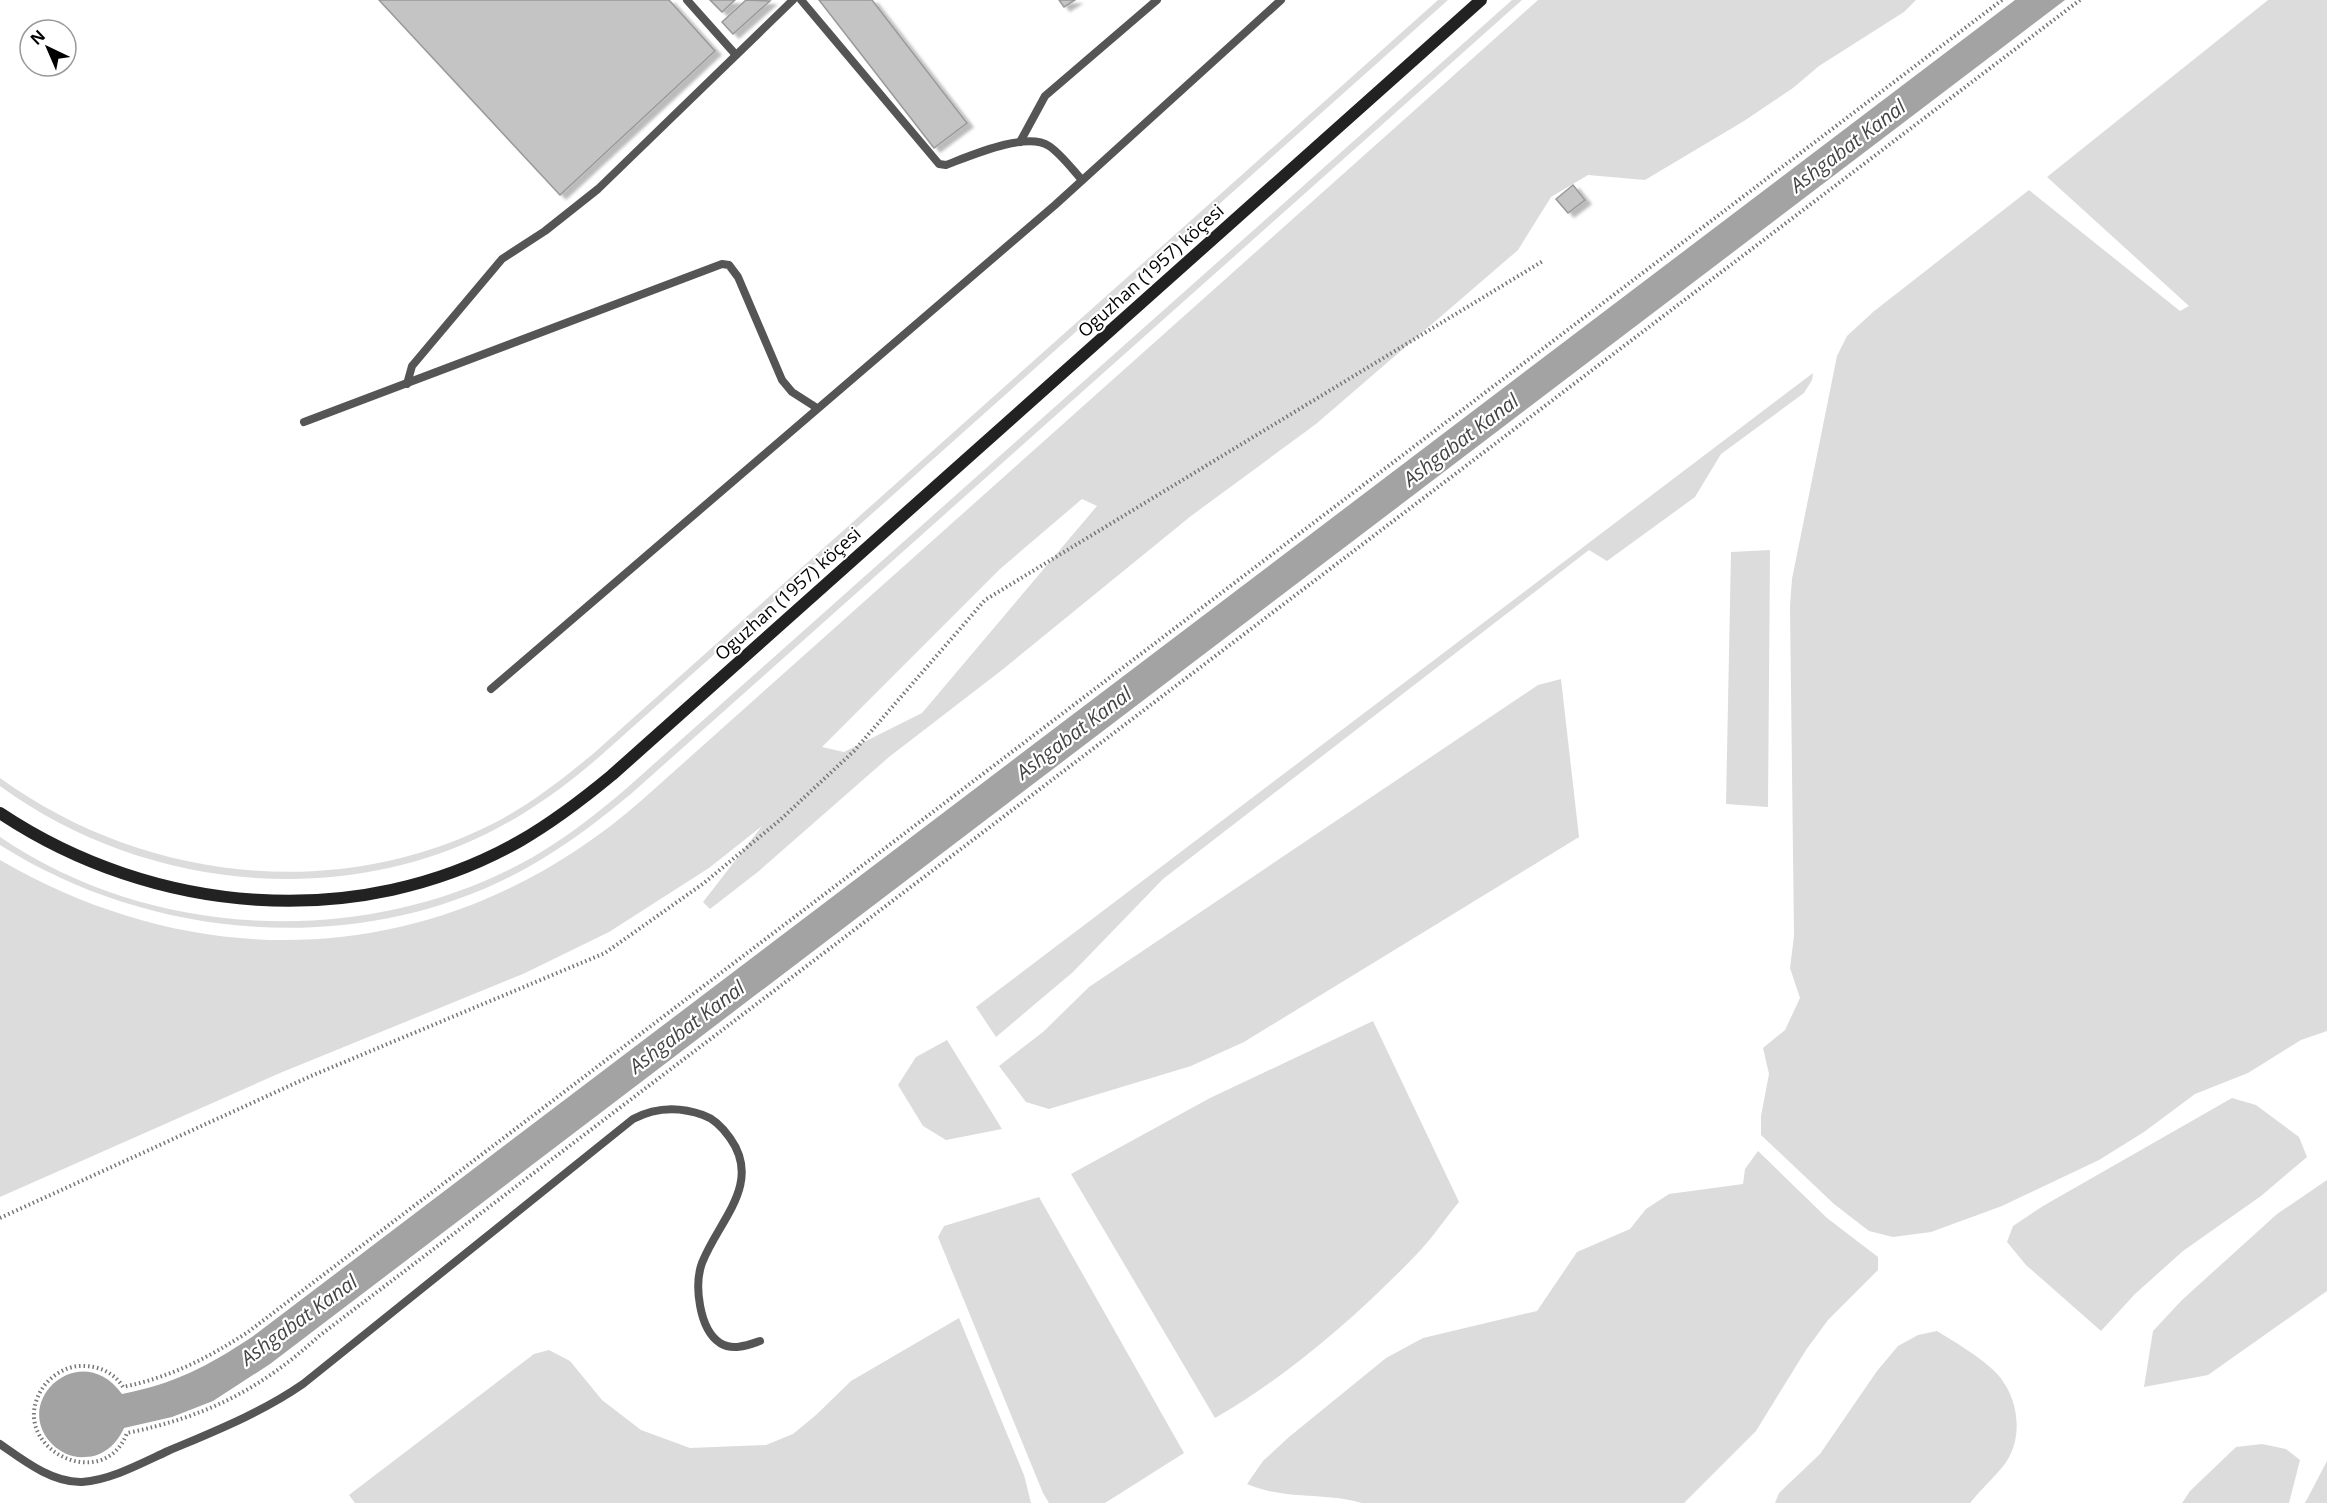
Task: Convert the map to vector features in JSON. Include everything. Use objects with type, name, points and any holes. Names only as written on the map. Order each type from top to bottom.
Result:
[{"type":"main road","name":"Oguzhan (1957) köçesi","points":[[0,813],[50,843],[130,877],[185,892],[259,901],[339,898],[407,886],[474,863],[520,841],[567,811],[612,775],[1481,0]]},
{"type":"lane","points":[[687,0],[736,55]]},
{"type":"lane","points":[[407,384],[412,366],[502,259],[545,231],[598,189],[793,0]]},
{"type":"lane","points":[[801,0],[939,164],[946,165],[1020,142],[1039,142],[1050,146],[1082,180]]},
{"type":"lane","points":[[1020,142],[1045,96],[1157,0]]},
{"type":"lane","points":[[491,689],[1082,180],[1281,0]]},
{"type":"lane","points":[[304,422],[722,264],[729,265],[738,277],[782,380],[792,393],[817,408]]},
{"type":"lane","points":[[0,1444],[40,1470],[60,1478],[82,1482],[125,1470],[269,1407],[303,1384],[633,1119],[648,1111],[668,1108],[708,1116],[722,1127],[734,1144],[742,1163],[743,1180],[738,1196],[702,1262],[696,1283],[698,1299],[710,1329],[720,1343],[732,1347],[743,1347],[760,1341]]},
{"type":"path","points":[[2002,0],[248,1332],[203,1360],[158,1380],[123,1387],[112,1375],[90,1366],[78,1366],[57,1374],[48,1381],[36,1402],[36,1425],[46,1446],[55,1454],[76,1462],[99,1460],[119,1447],[127,1433],[173,1424],[215,1407],[264,1381],[318,1336],[2080,0]]},
{"type":"path","points":[[0,1218],[311,1076],[605,953],[704,883],[780,820],[854,751],[985,600],[1544,261]]},
{"type":"shaded area","points":[[1438,0],[1448,0],[598,758],[572,780],[516,818],[486,834],[426,858],[364,873],[300,879],[237,876],[174,866],[112,847],[54,820],[0,786],[0,778],[54,812],[111,839],[172,858],[234,869],[297,872],[360,866],[422,852],[482,829],[512,813],[540,795],[594,753]]},
{"type":"shaded area","points":[[1512,0],[1522,0],[632,793],[586,829],[537,862],[473,893],[406,914],[337,926],[266,927],[196,920],[128,903],[62,878],[0,845],[0,837],[60,872],[125,897],[194,914],[264,921],[334,919],[403,907],[470,887],[533,857],[582,824],[628,787]]},
{"type":"shaded area","points":[[1538,0],[1916,0],[1904,12],[1819,66],[1793,88],[1744,121],[1645,180],[1588,175],[1551,197],[1518,250],[1316,424],[1191,516],[1002,670],[889,757],[759,871],[710,909],[703,902],[762,826],[709,868],[609,932],[523,974],[280,1073],[0,1197],[0,860],[81,900],[164,926],[248,939],[331,938],[413,924],[493,896],[570,855],[642,800]],"holes":[[[1082,499],[1097,506],[922,713],[844,752],[822,747],[1000,569]]]},
{"type":"shaded area","points":[[2268,0],[2327,0],[2327,1031],[2301,1040],[2248,1073],[2195,1094],[2144,1132],[2099,1160],[2002,1206],[1931,1232],[1893,1237],[1869,1231],[1834,1204],[1761,1135],[1761,1116],[1769,1074],[1763,1048],[1785,1030],[1800,998],[1790,968],[1794,936],[1790,606],[1792,579],[1837,356],[1847,336],[1873,312],[2029,190],[2180,311],[2189,306],[2047,177]]},
{"type":"shaded area","points":[[1813,373],[1812,380],[1804,393],[1721,454],[1695,497],[1607,561],[1589,550],[1163,879],[1073,972],[996,1037],[976,1007]]},
{"type":"shaded area","points":[[1770,550],[1768,807],[1726,804],[1731,552]]},
{"type":"shaded area","points":[[1561,679],[1579,837],[1244,1042],[1191,1066],[1049,1109],[1026,1102],[999,1066],[1043,1032],[1089,987],[1538,685]]},
{"type":"shaded area","points":[[1373,1021],[1459,1202],[1421,1250],[1345,1323],[1269,1384],[1215,1418],[1071,1174],[1210,1098]]},
{"type":"shaded area","points":[[947,1040],[1002,1129],[946,1140],[923,1126],[898,1085],[916,1057]]},
{"type":"shaded area","points":[[2232,1098],[2256,1105],[2299,1137],[2307,1157],[2261,1196],[2183,1251],[2135,1294],[2101,1331],[2026,1265],[2007,1242],[2013,1226],[2043,1206]]},
{"type":"shaded area","points":[[1758,1151],[1827,1218],[1878,1257],[1878,1270],[1828,1320],[1806,1350],[1756,1431],[1684,1503],[1362,1503],[1276,1493],[1247,1484],[1263,1461],[1289,1437],[1386,1358],[1423,1338],[1537,1311],[1577,1252],[1630,1229],[1646,1209],[1669,1194],[1743,1184],[1745,1169]]},
{"type":"shaded area","points":[[2327,1180],[2327,1291],[2208,1375],[2144,1387],[2153,1331],[2182,1300],[2277,1214]]},
{"type":"shaded area","points":[[1039,1197],[1184,1453],[1105,1503],[1049,1503],[938,1237],[944,1226]]},
{"type":"shaded area","points":[[959,1318],[1024,1475],[1031,1503],[355,1503],[349,1495],[534,1354],[549,1350],[570,1361],[602,1400],[641,1430],[690,1448],[766,1445],[793,1434],[851,1381]]},
{"type":"shaded area","points":[[1937,1331],[1965,1348],[1991,1368],[2008,1389],[2016,1414],[2017,1428],[2011,1453],[2000,1470],[1970,1503],[1775,1503],[1779,1493],[1820,1454],[1877,1371],[1898,1346],[1918,1335]]},
{"type":"shaded area","points":[[2262,1444],[2286,1449],[2300,1460],[2289,1503],[2182,1503],[2190,1491],[2236,1447]]},
{"type":"shaded area","points":[[2327,1461],[2327,1503],[2305,1503]]},
{"type":"water","name":"Ashgabat Kanal","points":[[2015,0],[2065,0],[270,1364],[213,1401],[172,1417],[124,1428],[113,1444],[98,1455],[72,1456],[52,1444],[41,1427],[39,1410],[45,1394],[56,1381],[71,1373],[88,1372],[105,1378],[122,1394],[141,1390],[190,1373],[252,1337]]},
{"type":"building","points":[[379,0],[669,0],[715,51],[560,195]]},
{"type":"building","points":[[710,0],[735,0],[722,12]]},
{"type":"building","points":[[746,0],[770,1],[733,34],[722,22]]},
{"type":"building","points":[[819,0],[872,0],[967,123],[934,148]]},
{"type":"building","points":[[1059,0],[1075,0],[1064,7]]},
{"type":"building","points":[[1573,185],[1585,200],[1568,213],[1556,199]]}]
